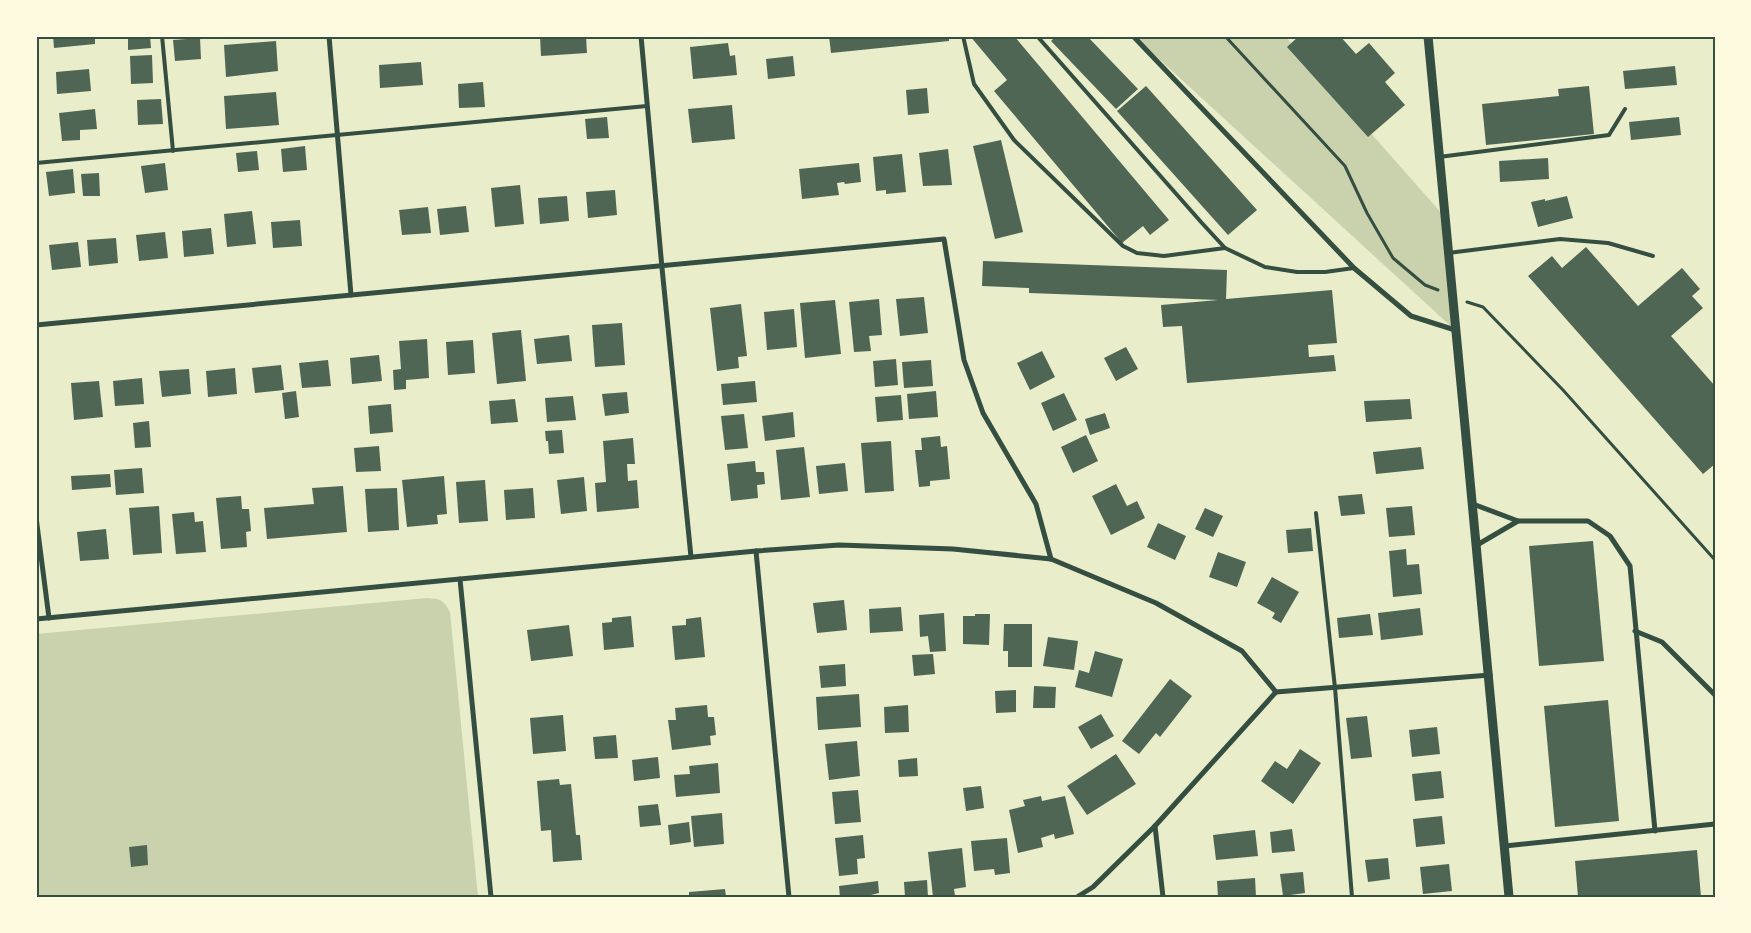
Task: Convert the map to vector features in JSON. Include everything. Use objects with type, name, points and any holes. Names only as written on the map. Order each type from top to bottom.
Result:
[{"type":"street","points":[[329,36],[351,295]]},
{"type":"street","points":[[641,36],[662,268],[692,557]]},
{"type":"street","points":[[1133,36],[1354,268],[1411,316],[1455,330]]},
{"type":"street","points":[[1428,36],[1455,330],[1490,675],[1509,897]]},
{"type":"street","points":[[36,325],[662,268],[944,239],[964,360],[982,413],[1036,504],[1051,559]]},
{"type":"street","points":[[1473,504],[1518,521],[1588,521],[1610,536],[1630,566],[1654,831]]},
{"type":"street","points":[[36,517],[49,618]]},
{"type":"street","points":[[1477,545],[1518,521]]},
{"type":"street","points":[[36,619],[756,551],[848,545],[954,549],[1051,559],[1156,603],[1242,651],[1276,692]]},
{"type":"street","points":[[756,551],[789,897]]},
{"type":"street","points":[[460,579],[491,897]]},
{"type":"street","points":[[1635,631],[1662,642],[1715,695]]},
{"type":"street","points":[[1077,897],[1093,887],[1155,826],[1276,692],[1490,675]]},
{"type":"street","points":[[1504,846],[1715,824]]},
{"type":"street","points":[[1155,826],[1162,897]]},
{"type":"lane","points":[[162,36],[172,151]]},
{"type":"lane","points":[[963,36],[974,84],[1014,140],[1123,246],[1137,253],[1164,256],[1225,248]]},
{"type":"lane","points":[[1037,36],[1225,248],[1265,267],[1297,272],[1325,272],[1354,268]]},
{"type":"lane","points":[[36,163],[647,106]]},
{"type":"lane","points":[[1439,157],[1610,135],[1624,109]]},
{"type":"lane","points":[[1448,253],[1560,239],[1608,243],[1653,256]]},
{"type":"lane","points":[[1316,513],[1334,688],[1352,897]]},
{"type":"path","points":[[1225,36],[1345,166],[1367,213],[1393,258],[1425,285]]},
{"type":"path","points":[[1483,308],[1563,390],[1715,560]]},
{"type":"green space","points":[[1134,36],[1285,36],[1444,216],[1455,330]]},
{"type":"green space","points":[[427,598],[442,601],[450,612],[478,897],[36,897],[36,634]]},
{"type":"building","points":[[53,36],[95,36],[95,44],[54,48]]},
{"type":"building","points":[[128,36],[150,36],[151,48],[128,50]]},
{"type":"building","points":[[540,36],[586,36],[587,53],[541,56]]},
{"type":"building","points":[[829,36],[949,36],[949,41],[831,53]]},
{"type":"building","points":[[970,36],[1014,36],[1169,220],[1150,235],[1143,226],[1122,243],[994,91],[1007,80]]},
{"type":"building","points":[[1056,36],[1087,36],[1138,89],[1116,109],[1051,41]]},
{"type":"building","points":[[1299,36],[1340,36],[1356,54],[1369,43],[1395,73],[1385,82],[1405,105],[1368,137],[1287,47]]},
{"type":"building","points":[[200,38],[201,59],[175,61],[173,40]]},
{"type":"building","points":[[276,41],[278,71],[226,77],[224,45]]},
{"type":"building","points":[[728,43],[730,56],[735,55],[737,75],[693,79],[690,47]]},
{"type":"building","points":[[152,55],[153,83],[131,84],[130,56]]},
{"type":"building","points":[[793,56],[795,76],[768,79],[766,59]]},
{"type":"building","points":[[421,62],[423,85],[380,88],[379,65]]},
{"type":"building","points":[[1675,66],[1677,85],[1625,89],[1623,71]]},
{"type":"building","points":[[89,69],[91,91],[57,94],[56,72]]},
{"type":"building","points":[[483,82],[485,107],[459,108],[458,84]]},
{"type":"building","points":[[1146,86],[1257,210],[1228,235],[1117,111]]},
{"type":"building","points":[[1589,86],[1594,134],[1486,145],[1482,104],[1559,96],[1558,89]]},
{"type":"building","points":[[927,88],[929,113],[908,115],[906,90]]},
{"type":"building","points":[[276,92],[279,125],[226,129],[224,96]]},
{"type":"building","points":[[161,99],[163,124],[138,125],[137,100]]},
{"type":"building","points":[[732,105],[735,139],[692,143],[688,109]]},
{"type":"building","points":[[95,109],[97,129],[80,130],[80,140],[62,141],[59,113]]},
{"type":"building","points":[[607,117],[609,138],[587,139],[585,119]]},
{"type":"building","points":[[1679,117],[1681,135],[1631,140],[1629,122]]},
{"type":"building","points":[[1001,140],[1023,232],[995,239],[973,146]]},
{"type":"building","points":[[305,146],[307,170],[283,172],[281,149]]},
{"type":"building","points":[[948,149],[952,185],[923,186],[919,153]]},
{"type":"building","points":[[257,151],[259,170],[238,172],[236,153]]},
{"type":"building","points":[[902,154],[906,192],[886,194],[886,190],[876,191],[873,157]]},
{"type":"building","points":[[1548,158],[1549,179],[1500,182],[1499,161]]},
{"type":"building","points":[[165,163],[168,190],[145,193],[141,166]]},
{"type":"building","points":[[859,163],[861,182],[837,183],[839,195],[802,199],[799,169]]},
{"type":"building","points":[[73,169],[75,193],[49,196],[46,172]]},
{"type":"building","points":[[99,173],[100,196],[83,196],[81,174]]},
{"type":"building","points":[[520,185],[524,224],[495,227],[491,188]]},
{"type":"building","points":[[615,190],[617,215],[588,218],[586,192]]},
{"type":"building","points":[[567,196],[569,221],[540,224],[538,198]]},
{"type":"building","points":[[1567,196],[1573,218],[1538,227],[1531,202]]},
{"type":"building","points":[[466,206],[469,232],[440,235],[437,209]]},
{"type":"building","points":[[428,207],[431,233],[402,235],[399,210]]},
{"type":"building","points":[[252,211],[256,244],[227,247],[224,214]]},
{"type":"building","points":[[300,220],[302,246],[273,248],[271,222]]},
{"type":"building","points":[[211,228],[214,254],[184,257],[182,231]]},
{"type":"building","points":[[165,232],[168,258],[139,261],[136,235]]},
{"type":"building","points":[[116,238],[118,263],[89,266],[87,240]]},
{"type":"building","points":[[78,242],[81,267],[52,270],[49,245]]},
{"type":"building","points":[[1586,247],[1638,306],[1682,268],[1700,289],[1692,296],[1703,308],[1671,336],[1715,386],[1715,464],[1703,474],[1528,276],[1552,256],[1562,268]]},
{"type":"building","points":[[983,261],[1227,270],[1226,299],[1332,290],[1337,343],[1308,345],[1309,357],[1334,355],[1336,371],[1187,383],[1182,326],[1163,327],[1161,305],[1218,300],[1029,293],[1029,288],[982,286]]},
{"type":"building","points":[[924,297],[928,333],[900,336],[896,299]]},
{"type":"building","points":[[879,299],[882,335],[869,336],[871,351],[854,352],[849,302]]},
{"type":"building","points":[[835,300],[841,354],[805,358],[800,303]]},
{"type":"building","points":[[741,304],[747,356],[738,357],[739,368],[717,371],[710,308]]},
{"type":"building","points":[[794,309],[797,347],[767,350],[764,312]]},
{"type":"building","points":[[622,323],[625,365],[595,367],[592,325]]},
{"type":"building","points":[[521,330],[526,381],[497,384],[492,333]]},
{"type":"building","points":[[569,335],[572,361],[537,364],[534,339]]},
{"type":"building","points":[[427,339],[429,378],[406,380],[406,389],[394,390],[393,370],[401,369],[399,341]]},
{"type":"building","points":[[473,340],[475,373],[448,375],[446,342]]},
{"type":"building","points":[[1126,347],[1138,369],[1116,381],[1104,358]]},
{"type":"building","points":[[1042,351],[1055,377],[1030,390],[1017,363]]},
{"type":"building","points":[[379,355],[382,381],[352,384],[350,358]]},
{"type":"building","points":[[896,359],[898,385],[875,387],[873,361]]},
{"type":"building","points":[[328,360],[331,386],[302,388],[299,363]]},
{"type":"building","points":[[931,360],[933,386],[904,388],[902,362]]},
{"type":"building","points":[[281,365],[284,390],[255,393],[252,368]]},
{"type":"building","points":[[235,368],[237,394],[208,397],[206,371]]},
{"type":"building","points":[[189,369],[191,394],[162,397],[159,371]]},
{"type":"building","points":[[142,378],[144,404],[115,406],[113,381]]},
{"type":"building","points":[[99,381],[103,417],[74,420],[71,383]]},
{"type":"building","points":[[755,381],[757,402],[723,405],[721,384]]},
{"type":"building","points":[[296,391],[299,417],[285,419],[282,393]]},
{"type":"building","points":[[936,391],[938,417],[909,419],[907,394]]},
{"type":"building","points":[[627,392],[629,413],[605,416],[602,394]]},
{"type":"building","points":[[1064,393],[1077,420],[1053,431],[1041,403]]},
{"type":"building","points":[[901,395],[903,420],[877,422],[875,397]]},
{"type":"building","points":[[573,396],[576,420],[547,422],[545,398]]},
{"type":"building","points":[[515,399],[518,422],[491,424],[489,401]]},
{"type":"building","points":[[1410,399],[1412,419],[1366,422],[1364,401]]},
{"type":"building","points":[[391,404],[393,432],[370,434],[368,406]]},
{"type":"building","points":[[793,412],[795,437],[765,441],[762,416]]},
{"type":"building","points":[[1105,413],[1110,428],[1090,435],[1085,419]]},
{"type":"building","points":[[744,414],[748,448],[725,450],[721,416]]},
{"type":"building","points":[[149,421],[151,447],[135,448],[133,423]]},
{"type":"building","points":[[562,430],[564,453],[549,454],[545,431]]},
{"type":"building","points":[[1086,435],[1098,461],[1073,473],[1061,447]]},
{"type":"building","points":[[940,436],[941,447],[947,446],[950,479],[930,481],[930,486],[919,487],[915,450],[922,450],[921,438]]},
{"type":"building","points":[[633,438],[635,464],[627,464],[628,481],[637,480],[639,508],[597,512],[595,483],[606,482],[603,441]]},
{"type":"building","points":[[891,441],[894,491],[865,493],[861,443]]},
{"type":"building","points":[[379,446],[381,471],[356,472],[354,448]]},
{"type":"building","points":[[804,447],[810,497],[781,500],[776,450]]},
{"type":"building","points":[[1421,447],[1424,469],[1376,474],[1373,452]]},
{"type":"building","points":[[755,461],[756,472],[764,472],[765,484],[757,485],[758,498],[731,501],[727,464]]},
{"type":"building","points":[[845,463],[848,491],[819,494],[816,466]]},
{"type":"building","points":[[142,468],[144,493],[116,495],[114,470]]},
{"type":"building","points":[[110,474],[111,487],[72,490],[71,476]]},
{"type":"building","points":[[444,476],[447,514],[437,515],[438,524],[407,527],[402,480]]},
{"type":"building","points":[[584,477],[587,511],[561,514],[557,480]]},
{"type":"building","points":[[485,480],[488,521],[459,523],[456,482]]},
{"type":"building","points":[[1116,484],[1127,506],[1137,501],[1145,518],[1111,535],[1092,496]]},
{"type":"building","points":[[343,486],[347,532],[267,539],[264,508],[314,504],[312,488]]},
{"type":"building","points":[[397,488],[399,530],[368,532],[365,489]]},
{"type":"building","points":[[533,488],[535,518],[506,520],[504,490]]},
{"type":"building","points":[[1362,494],[1365,514],[1341,516],[1338,496]]},
{"type":"building","points":[[241,496],[242,509],[249,509],[251,531],[246,532],[247,547],[221,549],[216,498]]},
{"type":"building","points":[[159,506],[162,553],[133,555],[129,508]]},
{"type":"building","points":[[1412,506],[1415,535],[1389,537],[1386,508]]},
{"type":"building","points":[[1205,508],[1223,516],[1213,537],[1195,529]]},
{"type":"building","points":[[194,512],[195,522],[203,521],[206,552],[176,554],[172,514]]},
{"type":"building","points":[[1158,523],[1186,536],[1175,560],[1147,547]]},
{"type":"building","points":[[1311,528],[1313,551],[1288,553],[1286,530]]},
{"type":"building","points":[[106,529],[109,559],[80,561],[77,532]]},
{"type":"building","points":[[1593,541],[1604,661],[1539,666],[1529,546]]},
{"type":"building","points":[[1406,549],[1407,565],[1419,564],[1422,594],[1393,597],[1389,551]]},
{"type":"building","points":[[1218,552],[1246,562],[1237,587],[1209,577]]},
{"type":"building","points":[[1272,577],[1299,592],[1281,623],[1272,618],[1275,613],[1257,603]]},
{"type":"building","points":[[844,600],[847,630],[817,633],[813,603]]},
{"type":"building","points":[[901,607],[903,631],[870,633],[869,609]]},
{"type":"building","points":[[1420,608],[1423,635],[1381,640],[1378,613]]},
{"type":"building","points":[[944,613],[946,651],[930,652],[928,636],[920,637],[919,615]]},
{"type":"building","points":[[975,614],[990,614],[989,645],[963,644],[963,616],[975,616]]},
{"type":"building","points":[[1370,614],[1373,635],[1339,638],[1337,618]]},
{"type":"building","points":[[631,616],[634,647],[604,650],[602,623],[612,622],[612,618]]},
{"type":"building","points":[[701,617],[705,657],[675,660],[672,626],[686,625],[686,619]]},
{"type":"building","points":[[1004,624],[1032,624],[1032,667],[1008,667],[1008,651],[1003,651]]},
{"type":"building","points":[[569,625],[573,656],[531,661],[527,630]]},
{"type":"building","points":[[1048,637],[1078,641],[1074,670],[1043,666]]},
{"type":"building","points":[[1095,651],[1123,659],[1112,697],[1075,687],[1079,670],[1089,673]]},
{"type":"building","points":[[933,654],[935,674],[914,676],[912,655]]},
{"type":"building","points":[[845,664],[846,686],[821,688],[819,666]]},
{"type":"building","points":[[1170,679],[1192,696],[1160,737],[1156,733],[1139,754],[1122,741]]},
{"type":"building","points":[[1034,686],[1056,687],[1055,708],[1033,708]]},
{"type":"building","points":[[1016,690],[1016,712],[996,713],[995,691]]},
{"type":"building","points":[[859,694],[861,727],[818,730],[816,697]]},
{"type":"building","points":[[1608,700],[1619,821],[1555,827],[1544,706]]},
{"type":"building","points":[[707,705],[708,717],[714,717],[716,735],[710,736],[711,745],[672,750],[668,720],[676,720],[675,708]]},
{"type":"building","points":[[908,705],[909,732],[885,733],[884,707]]},
{"type":"building","points":[[1101,714],[1114,736],[1091,749],[1078,727]]},
{"type":"building","points":[[563,715],[566,751],[533,754],[530,718]]},
{"type":"building","points":[[1367,716],[1372,757],[1351,759],[1346,718]]},
{"type":"building","points":[[1437,727],[1440,754],[1412,757],[1409,730]]},
{"type":"building","points":[[616,735],[618,758],[595,759],[593,737]]},
{"type":"building","points":[[857,741],[860,776],[829,780],[825,744]]},
{"type":"building","points":[[1300,749],[1321,763],[1293,804],[1261,781],[1275,761],[1287,769]]},
{"type":"building","points":[[1116,754],[1136,784],[1087,815],[1067,786]]},
{"type":"building","points":[[658,757],[660,778],[634,781],[632,760]]},
{"type":"building","points":[[917,758],[918,776],[899,777],[898,760]]},
{"type":"building","points":[[718,763],[720,793],[676,797],[674,775],[690,774],[689,766]]},
{"type":"building","points":[[1441,771],[1444,798],[1415,801],[1412,774]]},
{"type":"building","points":[[559,779],[560,785],[571,784],[576,835],[580,835],[582,860],[553,862],[551,830],[541,831],[537,781]]},
{"type":"building","points":[[981,786],[984,808],[966,811],[963,788]]},
{"type":"building","points":[[858,790],[861,822],[835,824],[832,792]]},
{"type":"building","points":[[1041,796],[1042,801],[1065,796],[1074,834],[1055,839],[1054,834],[1041,838],[1043,847],[1018,853],[1009,810],[1025,806],[1023,800]]},
{"type":"building","points":[[658,804],[661,825],[640,827],[638,806]]},
{"type":"building","points":[[722,813],[724,844],[694,847],[691,816]]},
{"type":"building","points":[[1442,816],[1445,844],[1416,847],[1413,819]]},
{"type":"building","points":[[689,822],[691,842],[670,845],[668,825]]},
{"type":"building","points":[[1292,829],[1295,851],[1272,853],[1270,832]]},
{"type":"building","points":[[1255,830],[1258,856],[1216,860],[1213,835]]},
{"type":"building","points":[[863,835],[865,858],[857,859],[858,874],[839,876],[835,838]]},
{"type":"building","points":[[1007,838],[1010,873],[995,875],[994,869],[974,871],[971,841]]},
{"type":"building","points":[[147,845],[148,865],[131,867],[129,847]]},
{"type":"building","points":[[962,848],[966,887],[954,889],[955,896],[933,897],[928,852]]},
{"type":"building","points":[[1697,850],[1701,897],[1578,897],[1575,861]]},
{"type":"building","points":[[1388,858],[1390,879],[1368,882],[1365,860]]},
{"type":"building","points":[[1449,864],[1452,891],[1423,894],[1420,867]]},
{"type":"building","points":[[1303,872],[1305,893],[1283,896],[1280,874]]},
{"type":"building","points":[[1255,878],[1256,897],[1218,897],[1217,881]]},
{"type":"building","points":[[927,880],[928,897],[905,897],[904,882]]},
{"type":"building","points":[[878,881],[879,893],[871,895],[871,897],[840,897],[839,886]]},
{"type":"building","points":[[725,889],[726,897],[689,897],[689,892]]}]
